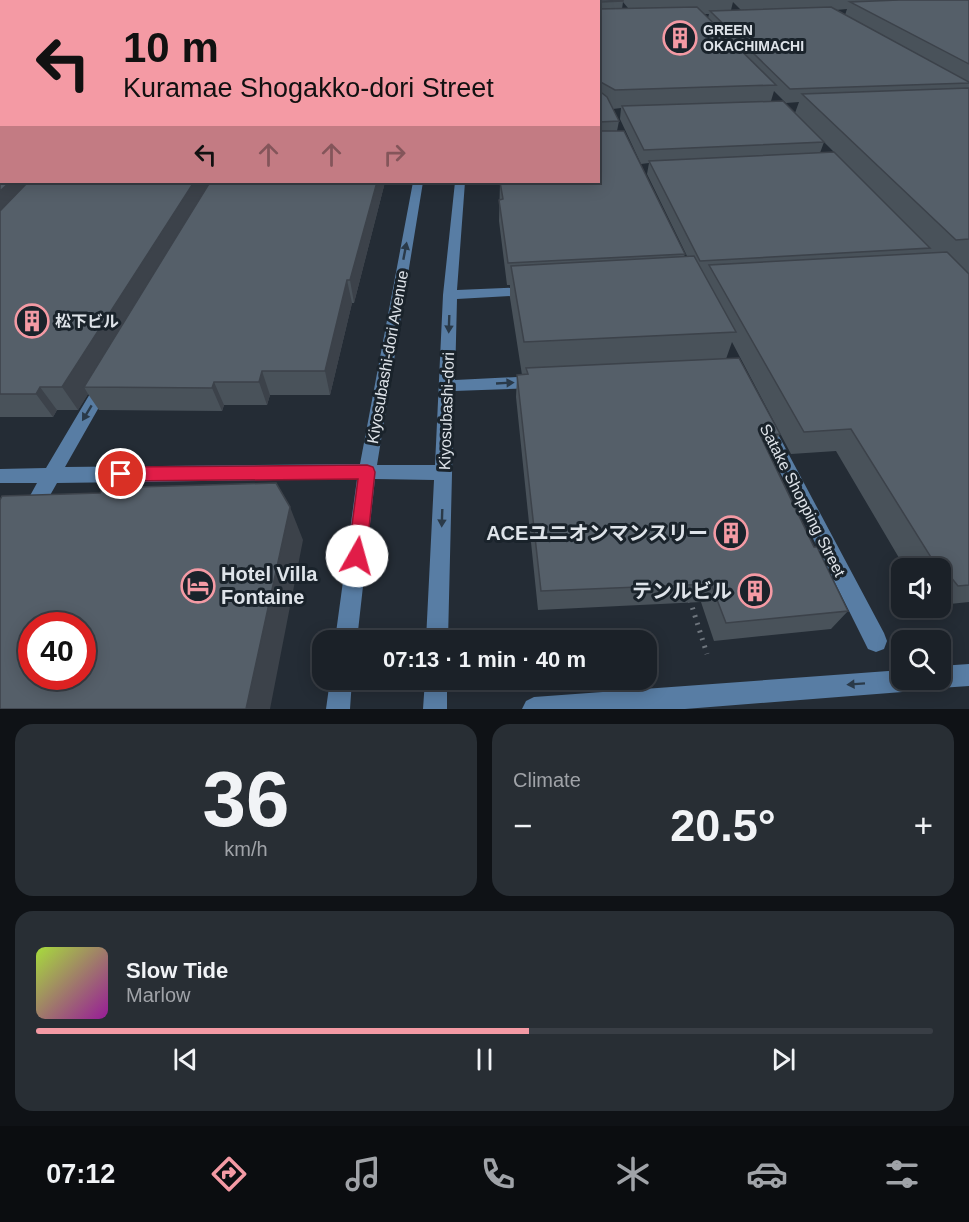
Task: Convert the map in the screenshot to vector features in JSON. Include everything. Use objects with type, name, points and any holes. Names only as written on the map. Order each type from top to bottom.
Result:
[{"type":"street","name":"Kiyosubashi-dori Avenue","points":[[347,630],[367,472],[418,183]]},
{"type":"street","name":"Kiyosubashi-dori","points":[[437,630],[450,296],[460,183]]},
{"type":"street","points":[[450,296],[540,291]]},
{"type":"street","points":[[20,531],[110,374]]},
{"type":"street","points":[[446,386],[554,381]]},
{"type":"street","name":"Satake Shopping Street","points":[[759,413],[876,641]]},
{"type":"street","points":[[0,476],[444,473]]},
{"type":"street","points":[[951,677],[969,675]]},
{"type":"street","points":[[534,709],[891,682]]},
{"type":"street","points":[[338,709],[340,690]]},
{"type":"street","points":[[435,709],[436,690]]},
{"type":"path","points":[[690,599],[707,654]]},
{"type":"building","points":[[600,0],[623,0],[600,2]]},
{"type":"building","points":[[969,0],[969,64],[850,2]]},
{"type":"building","points":[[697,7],[776,85],[615,90],[600,82],[600,9]]},
{"type":"building","points":[[831,7],[969,83],[790,89],[710,11]]},
{"type":"building","points":[[969,88],[969,239],[956,240],[802,94]]},
{"type":"building","points":[[600,92],[607,97],[619,121],[600,122]]},
{"type":"building","points":[[783,101],[824,142],[644,150],[622,106]]},
{"type":"building","points":[[600,131],[624,131],[685,254],[508,263],[499,200],[503,199],[500,183],[600,183]]},
{"type":"building","points":[[834,152],[930,248],[700,261],[649,161]]},
{"type":"building","points":[[0,183],[9,183],[0,191]]},
{"type":"building","points":[[27,183],[193,183],[62,387],[40,387],[36,394],[0,394],[0,211]]},
{"type":"building","points":[[209,183],[377,183],[350,280],[347,280],[325,371],[262,371],[259,382],[214,382],[212,388],[84,387]]},
{"type":"building","points":[[947,252],[969,274],[969,585],[958,586],[951,577],[951,558],[931,558],[851,429],[804,432],[709,265]]},
{"type":"building","points":[[694,256],[736,332],[524,342],[511,266]]},
{"type":"building","points":[[739,358],[780,434],[760,435],[848,611],[726,623],[711,584],[541,591],[517,375],[528,374],[526,368]]},
{"type":"building","name":"Hotel Villa Fontaine","points":[[276,483],[290,507],[246,709],[0,709],[0,500],[2,496],[100,493],[103,488]]},
{"type":"place","name":"GREEN OKACHIMACHI","points":[[680,38]]},
{"type":"place","name":"松下ビル","points":[[32,321]]},
{"type":"place","name":"ACEユニオンマンスリー","points":[[731,533]]},
{"type":"place","name":"Hotel Villa Fontaine","points":[[198,586]]},
{"type":"place","name":"テンルビル","points":[[755,591]]},
{"type":"route","points":[[121,474],[367,472],[357,556]]}]
